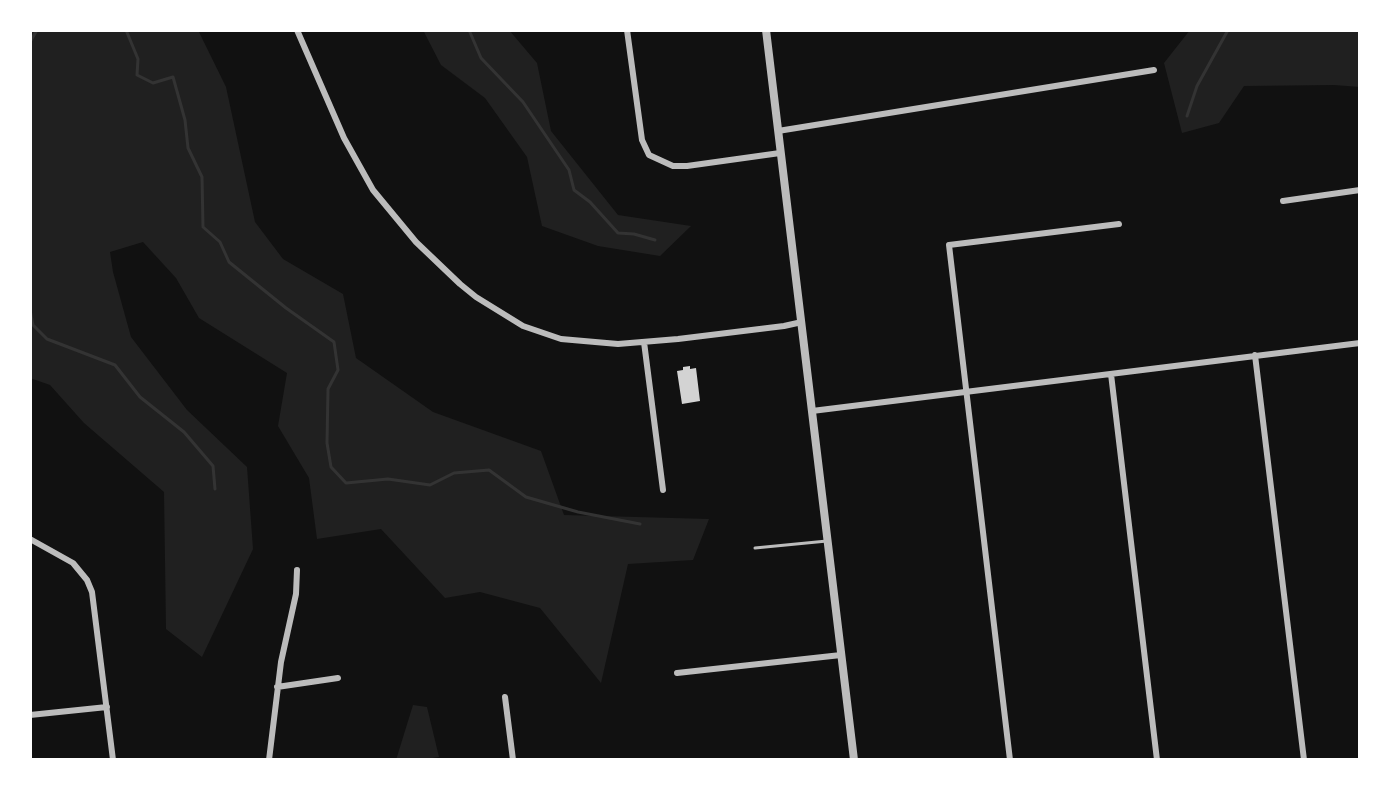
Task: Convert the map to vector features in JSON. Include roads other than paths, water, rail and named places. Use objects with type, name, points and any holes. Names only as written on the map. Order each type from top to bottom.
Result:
[{"type":"street","points":[[297,30],[344,138],[373,190],[416,242],[460,284],[476,297],[523,326],[543,334],[599,344],[644,342],[802,322]]},
{"type":"street","points":[[627,30],[642,140],[649,154],[673,166],[687,166],[780,153]]},
{"type":"street","points":[[766,30],[854,760]]},
{"type":"street","points":[[778,131],[1154,70]]},
{"type":"street","points":[[1282,201],[1360,190]]},
{"type":"street","points":[[1011,760],[948,245],[1119,224]]},
{"type":"street","points":[[644,342],[663,490]]},
{"type":"street","points":[[812,411],[1360,343]]},
{"type":"street","points":[[1255,355],[1304,760]]},
{"type":"street","points":[[1111,374],[1157,760]]},
{"type":"street","points":[[30,539],[73,563],[87,580],[95,606],[113,760]]},
{"type":"street","points":[[268,760],[280,662],[296,594],[297,570]]},
{"type":"street","points":[[677,673],[841,655]]},
{"type":"street","points":[[277,687],[338,678]]},
{"type":"street","points":[[505,697],[513,760]]},
{"type":"street","points":[[30,715],[107,707]]},
{"type":"lane","points":[[755,548],[828,541]]},
{"type":"waterway","points":[[30,42],[37,30]]},
{"type":"waterway","points":[[126,30],[138,59],[137,75],[153,83],[173,77],[185,120],[188,148],[202,177],[203,227],[220,242],[229,262],[286,308],[334,342],[338,370],[328,389],[327,443],[331,467],[346,483],[388,479],[430,485],[454,473],[489,470],[526,497],[578,512],[640,524]]},
{"type":"waterway","points":[[469,30],[481,58],[523,102],[569,170],[574,190],[590,202],[618,233],[634,234],[655,240]]},
{"type":"waterway","points":[[1187,116],[1197,86],[1228,30]]},
{"type":"waterway","points":[[30,310],[33,325],[47,339],[115,365],[140,397],[184,432],[213,466],[215,489]]}]
